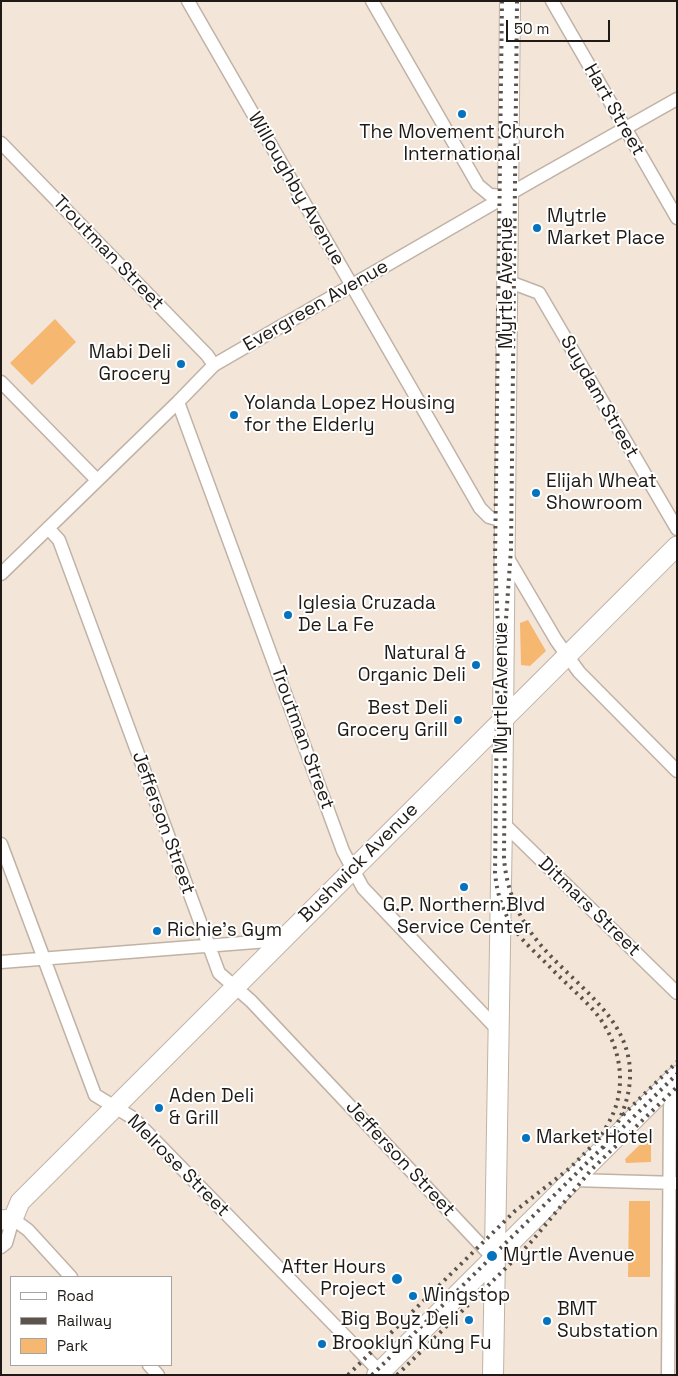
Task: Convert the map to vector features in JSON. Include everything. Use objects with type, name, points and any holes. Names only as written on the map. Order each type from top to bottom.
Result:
[{"type":"main road","name":"Myrtle Avenue","points":[[493,1375],[502,822],[510,1]]},
{"type":"main road","name":"Bushwick Avenue","points":[[7,1219],[20,1202],[114,1107],[677,546]]},
{"type":"main road","points":[[378,1373],[674,1079]]},
{"type":"street","name":"Willoughby Avenue","points":[[188,1],[480,508],[488,516],[504,521]]},
{"type":"street","points":[[372,1],[478,185],[490,194],[507,196]]},
{"type":"street","name":"Hart Street","points":[[552,1],[677,218]]},
{"type":"street","name":"Evergreen Avenue","points":[[1,574],[214,365],[677,99]]},
{"type":"street","name":"Troutman Street","points":[[1,143],[200,348],[214,365]]},
{"type":"street","name":"Suydam Street","points":[[507,281],[539,294],[677,529]]},
{"type":"street","points":[[1,382],[98,480]]},
{"type":"street","name":"Troutman Street","points":[[178,402],[343,850],[363,888],[499,1031]]},
{"type":"street","name":"Jefferson Street","points":[[48,528],[59,540],[219,973],[251,1001],[494,1259]]},
{"type":"street","points":[[504,550],[567,656],[579,672],[677,771]]},
{"type":"street","name":"Ditmars Street","points":[[502,822],[677,993]]},
{"type":"street","name":"Melrose Street","points":[[1,844],[95,1095],[133,1118],[378,1373]]},
{"type":"street","points":[[1,962],[281,940]]},
{"type":"street","points":[[668,1375],[674,1079]]},
{"type":"street","points":[[573,1180],[673,1183]]},
{"type":"street","points":[[1,1248],[6,1243],[7,1219],[28,1230],[70,1276]]},
{"type":"green space","points":[[55,319],[76,342],[32,385],[10,363]]},
{"type":"green space","points":[[528,620],[546,651],[530,666],[521,665],[520,623]]},
{"type":"green space","points":[[649,1136],[651,1138],[651,1162],[626,1163],[625,1159]]},
{"type":"green space","points":[[629,1201],[650,1201],[650,1277],[628,1277]]},
{"type":"railway","points":[[502,1],[495,562],[498,625],[495,873],[501,901],[513,927],[530,948],[595,1012],[603,1023],[615,1049],[620,1076],[617,1103],[609,1123],[596,1142]]},
{"type":"railway","points":[[517,1],[511,549],[506,619],[504,858],[510,890],[523,920],[551,957],[603,1009],[616,1026],[624,1044],[629,1061],[628,1095],[614,1130],[603,1148]]},
{"type":"railway","points":[[623,1115],[677,1062]]},
{"type":"railway","points":[[372,1375],[677,1074]]},
{"type":"railway","points":[[397,1375],[515,1259],[591,1170],[677,1087]]},
{"type":"railway","points":[[348,1375],[515,1211],[570,1168],[600,1138]]},
{"type":"place","name":"The Movement Church International","points":[[462,114]]},
{"type":"place","name":"Mytrle Market Place","points":[[537,228]]},
{"type":"place","name":"Mabi Deli Grocery","points":[[181,364]]},
{"type":"place","name":"Yolanda Lopez Housing for the Elderly","points":[[234,415]]},
{"type":"place","name":"Elijah Wheat Showroom","points":[[536,493]]},
{"type":"place","name":"Iglesia Cruzada De La Fe","points":[[288,615]]},
{"type":"place","name":"Natural & Organic Deli","points":[[476,665]]},
{"type":"place","name":"Best Deli Grocery Grill","points":[[458,720]]},
{"type":"place","name":"G.P. Northern Blvd Service Center","points":[[464,887]]},
{"type":"place","name":"Richie's Gym","points":[[157,931]]},
{"type":"place","name":"Aden Deli & Grill","points":[[159,1108]]},
{"type":"place","name":"Market Hotel","points":[[526,1138]]},
{"type":"place","name":"Myrtle Avenue","points":[[492,1256]]},
{"type":"place","name":"After Hours Project","points":[[397,1279]]},
{"type":"place","name":"Wingstop","points":[[413,1296]]},
{"type":"place","name":"Big Boyz Deli","points":[[469,1320]]},
{"type":"place","name":"BMT Substation","points":[[547,1321]]},
{"type":"place","name":"Brooklyn Kung Fu","points":[[322,1344]]}]
